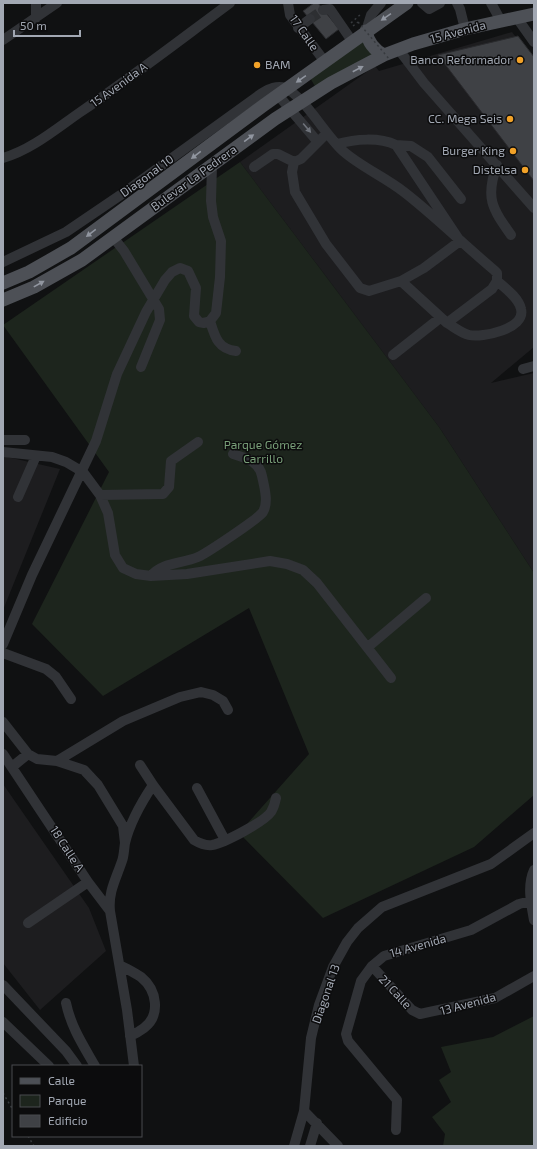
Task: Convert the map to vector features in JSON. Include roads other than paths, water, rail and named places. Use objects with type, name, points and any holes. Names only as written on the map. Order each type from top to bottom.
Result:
[{"type":"main road","name":"Bulevar La Pedrera","points":[[3,282],[29,272],[71,248],[352,41],[362,26],[406,3]]},
{"type":"main road","name":"15 Avenida","points":[[387,58],[399,50],[465,29],[534,14]]},
{"type":"main road","points":[[362,26],[368,40],[387,58]]},
{"type":"main road","name":"Bulevar La Pedrera","points":[[3,300],[34,287],[82,260],[295,105],[387,58]]},
{"type":"street","points":[[36,3],[36,18]]},
{"type":"street","points":[[3,40],[57,3]]},
{"type":"street","name":"15 Avenida A","points":[[3,158],[32,144],[68,122],[125,82],[230,3]]},
{"type":"street","name":"17 Calle","points":[[288,3],[290,16],[324,62]]},
{"type":"street","points":[[362,26],[381,3]]},
{"type":"street","points":[[422,3],[429,9],[440,3]]},
{"type":"street","points":[[457,3],[465,29]]},
{"type":"street","points":[[491,3],[501,21]]},
{"type":"street","points":[[323,10],[330,9],[352,41]]},
{"type":"street","points":[[517,18],[534,42]]},
{"type":"street","points":[[298,28],[310,19]]},
{"type":"street","points":[[399,50],[424,83],[534,208]]},
{"type":"street","name":"Diagonal 10","points":[[3,262],[66,232],[122,194],[262,92],[273,88],[282,92]]},
{"type":"street","points":[[282,92],[327,133],[343,151],[402,190],[497,273],[497,281],[492,289],[392,355]]},
{"type":"street","points":[[295,105],[318,141]]},
{"type":"street","points":[[254,167],[273,154],[278,154],[294,162],[301,159],[316,146],[318,141],[327,133]]},
{"type":"street","points":[[337,144],[346,142],[385,140],[396,145],[411,146],[428,157],[461,199]]},
{"type":"street","points":[[396,145],[460,241]]},
{"type":"street","points":[[294,162],[292,172],[295,192],[326,244],[360,288],[369,291],[401,281],[424,268],[460,241]]},
{"type":"street","points":[[3,644],[32,575],[96,441],[117,374],[152,298],[172,272],[180,268],[188,271],[196,288],[194,316],[199,322],[204,323],[210,321],[216,313],[220,277],[221,241],[213,217],[211,201],[212,165]]},
{"type":"street","points":[[497,165],[492,178],[490,197],[495,213],[511,235]]},
{"type":"street","points":[[113,237],[124,251],[159,310],[160,320],[141,367]]},
{"type":"street","points":[[401,281],[443,320],[470,335],[483,334],[510,328],[521,316],[521,309],[517,301],[497,281]]},
{"type":"street","points":[[210,321],[219,344],[229,350],[236,351]]},
{"type":"street","points":[[523,369],[534,366]]},
{"type":"street","points":[[3,440],[24,440]]},
{"type":"street","points":[[100,495],[163,494],[169,487],[171,461],[198,442]]},
{"type":"street","points":[[3,452],[52,458],[66,462],[82,472],[100,495],[108,513],[115,555],[124,568],[136,574],[151,576],[187,574],[270,561],[287,564],[303,570],[317,583],[391,678]]},
{"type":"street","points":[[151,576],[159,568],[198,557],[218,545],[262,513],[266,503],[262,475],[258,467],[251,460],[233,454]]},
{"type":"street","points":[[18,497],[36,456]]},
{"type":"street","points":[[368,647],[426,598]]},
{"type":"street","points":[[3,653],[46,668],[56,677],[71,699]]},
{"type":"street","points":[[57,761],[123,721],[180,697],[201,692],[213,695],[223,701],[228,710]]},
{"type":"street","points":[[3,722],[28,754],[38,759],[57,761],[84,770],[98,785],[122,826],[125,843]]},
{"type":"street","name":"18 Calle A","points":[[3,754],[88,882],[110,911],[120,965],[134,1065]]},
{"type":"street","points":[[12,767],[28,754]]},
{"type":"street","points":[[140,765],[194,840],[202,844],[212,845],[237,835],[270,814],[275,806],[276,798]]},
{"type":"street","points":[[110,911],[109,901],[111,886],[122,861],[125,843],[142,800],[153,785]]},
{"type":"street","points":[[197,788],[225,840]]},
{"type":"street","name":"Diagonal 13","points":[[294,1146],[304,1111],[311,1038],[319,1006],[333,967],[347,942],[358,928],[382,907],[491,864],[534,833]]},
{"type":"street","points":[[532,873],[534,920]]},
{"type":"street","points":[[28,923],[88,882]]},
{"type":"street","name":"14 Avenida","points":[[396,1130],[397,1100],[348,1041],[346,1034],[362,981],[372,966],[391,952],[471,930],[512,908],[532,900]]},
{"type":"street","points":[[120,965],[146,982],[150,986],[156,1001],[154,1012],[145,1028],[130,1036]]},
{"type":"street","name":"21 Calle","points":[[372,966],[412,1010],[420,1014]]},
{"type":"street","name":"13 Avenida","points":[[420,1014],[495,998],[534,976]]},
{"type":"street","points":[[3,984],[77,1065]]},
{"type":"street","points":[[66,1003],[69,1018],[76,1034],[94,1065]]},
{"type":"street","points":[[3,1022],[48,1065]]},
{"type":"street","points":[[304,1111],[338,1146]]},
{"type":"street","points":[[310,1146],[317,1123]]},
{"type":"tunnel","points":[[310,19],[323,10]]},
{"type":"place","name":"Banco Reformador","points":[[520,60]]},
{"type":"place","name":"BAM","points":[[257,65]]},
{"type":"place","name":"CC. Mega Seis","points":[[510,119]]},
{"type":"place","name":"Burger King","points":[[513,151]]},
{"type":"place","name":"Distelsa","points":[[525,170]]},
{"type":"park label","name":"Parque Gómez Carrillo","points":[[263,452]]}]
